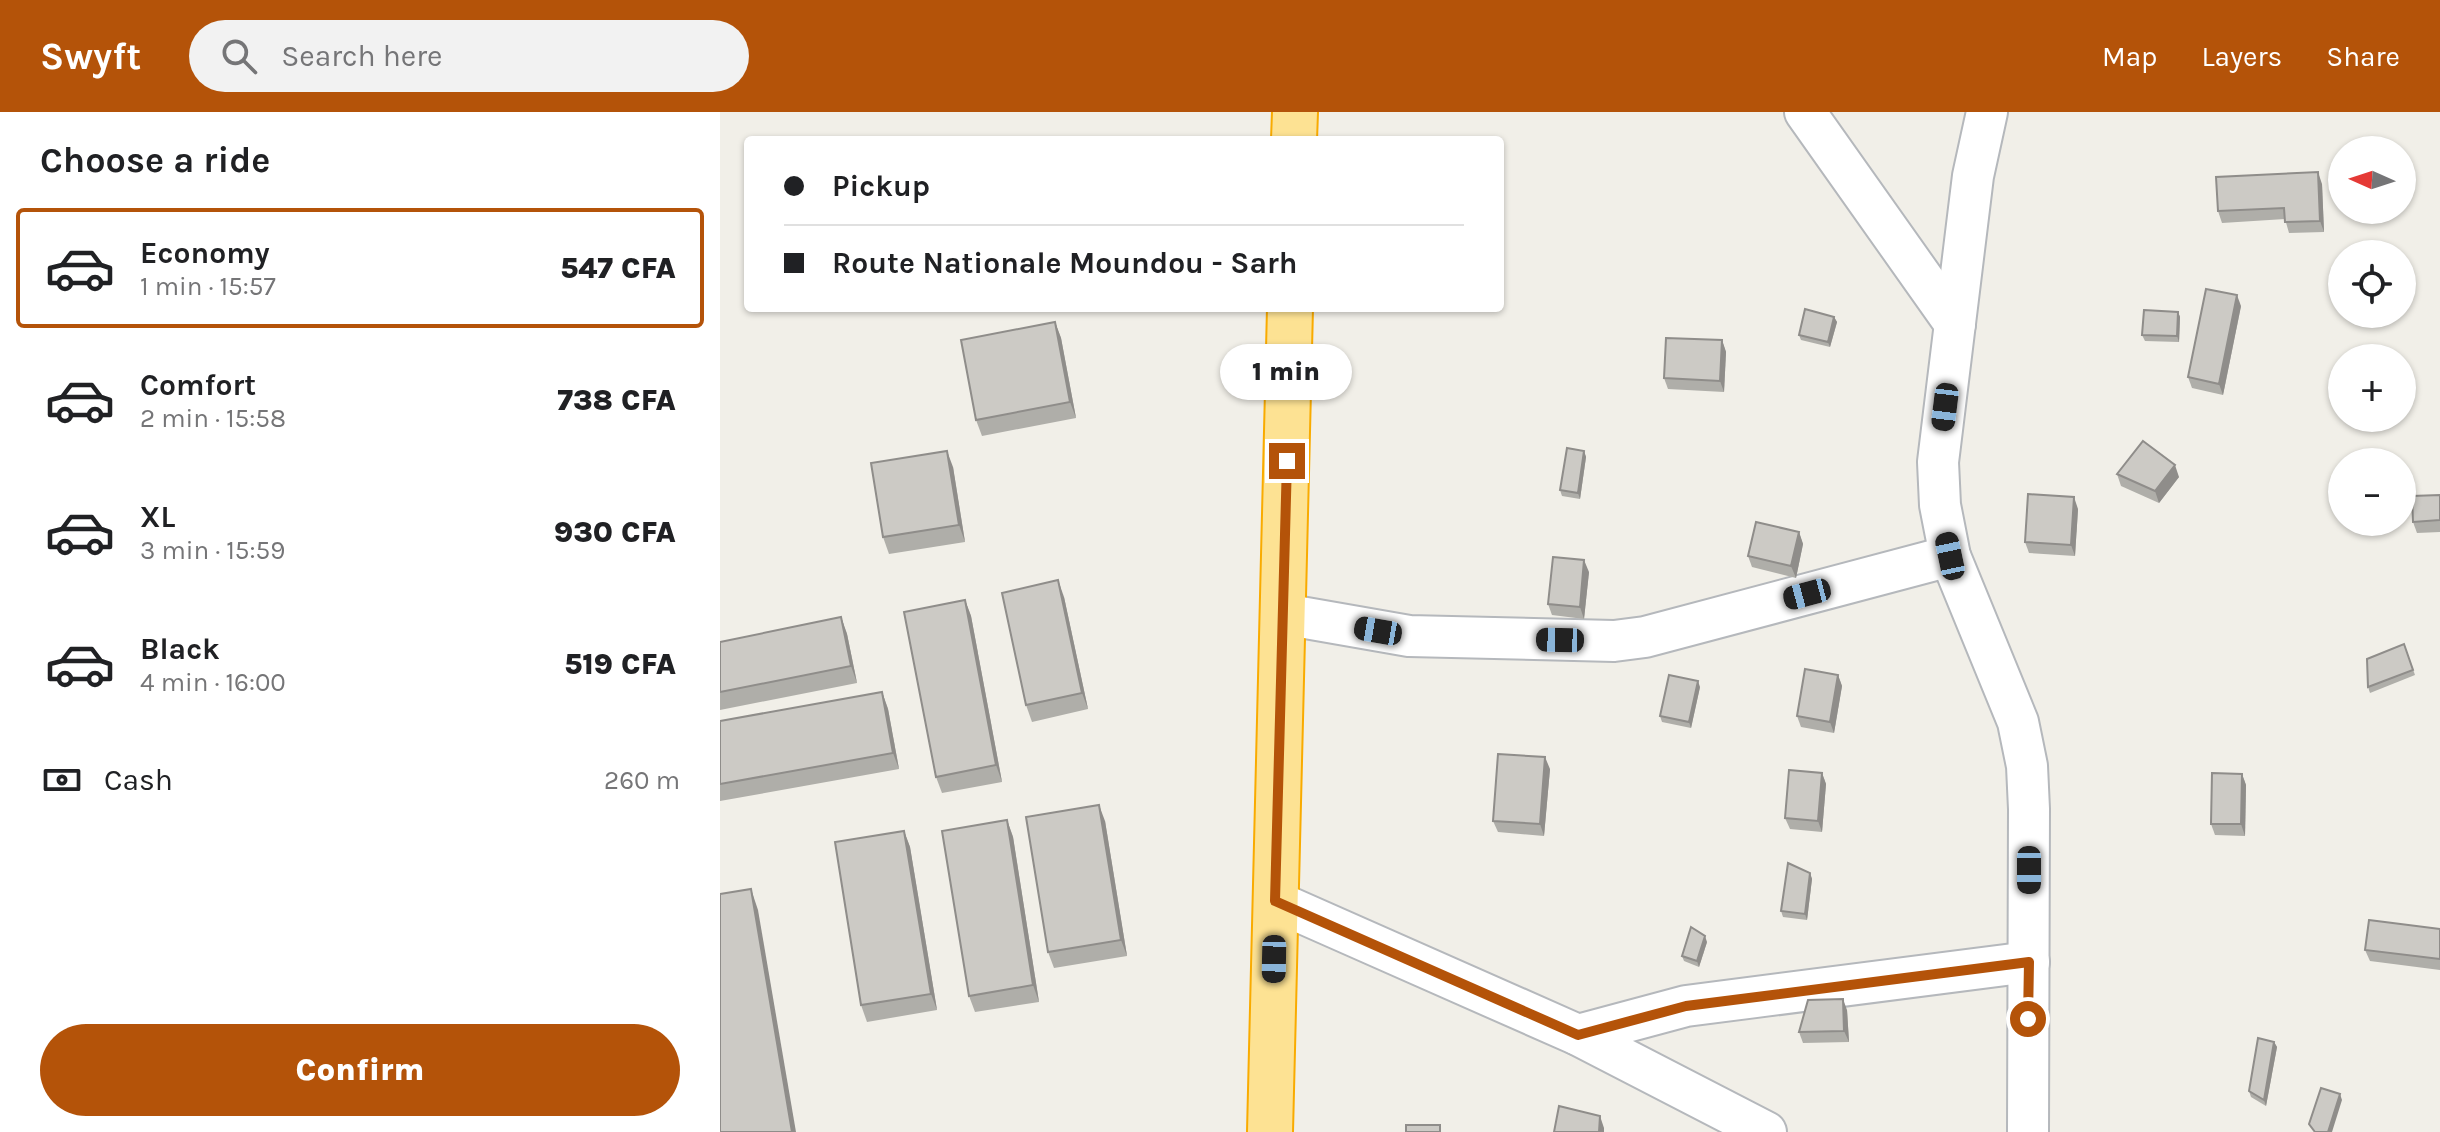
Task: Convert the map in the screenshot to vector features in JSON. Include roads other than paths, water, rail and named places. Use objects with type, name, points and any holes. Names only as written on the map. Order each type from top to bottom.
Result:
[{"type":"highway","points":[[1294,136],[1295,112]]},
{"type":"highway","points":[[1270,1132],[1290,312]]},
{"type":"street","points":[[1805,112],[1955,324]]},
{"type":"street","points":[[1987,112],[1973,176],[1938,462],[1940,505],[1950,556],[2018,722],[2027,766],[2028,1132]]},
{"type":"street","points":[[1283,614],[1409,636],[1614,641],[1645,637],[1950,556]]},
{"type":"street","points":[[1275,901],[1578,1035],[1766,1132]]},
{"type":"street","points":[[1578,1035],[1686,1006],[2029,962]]}]
